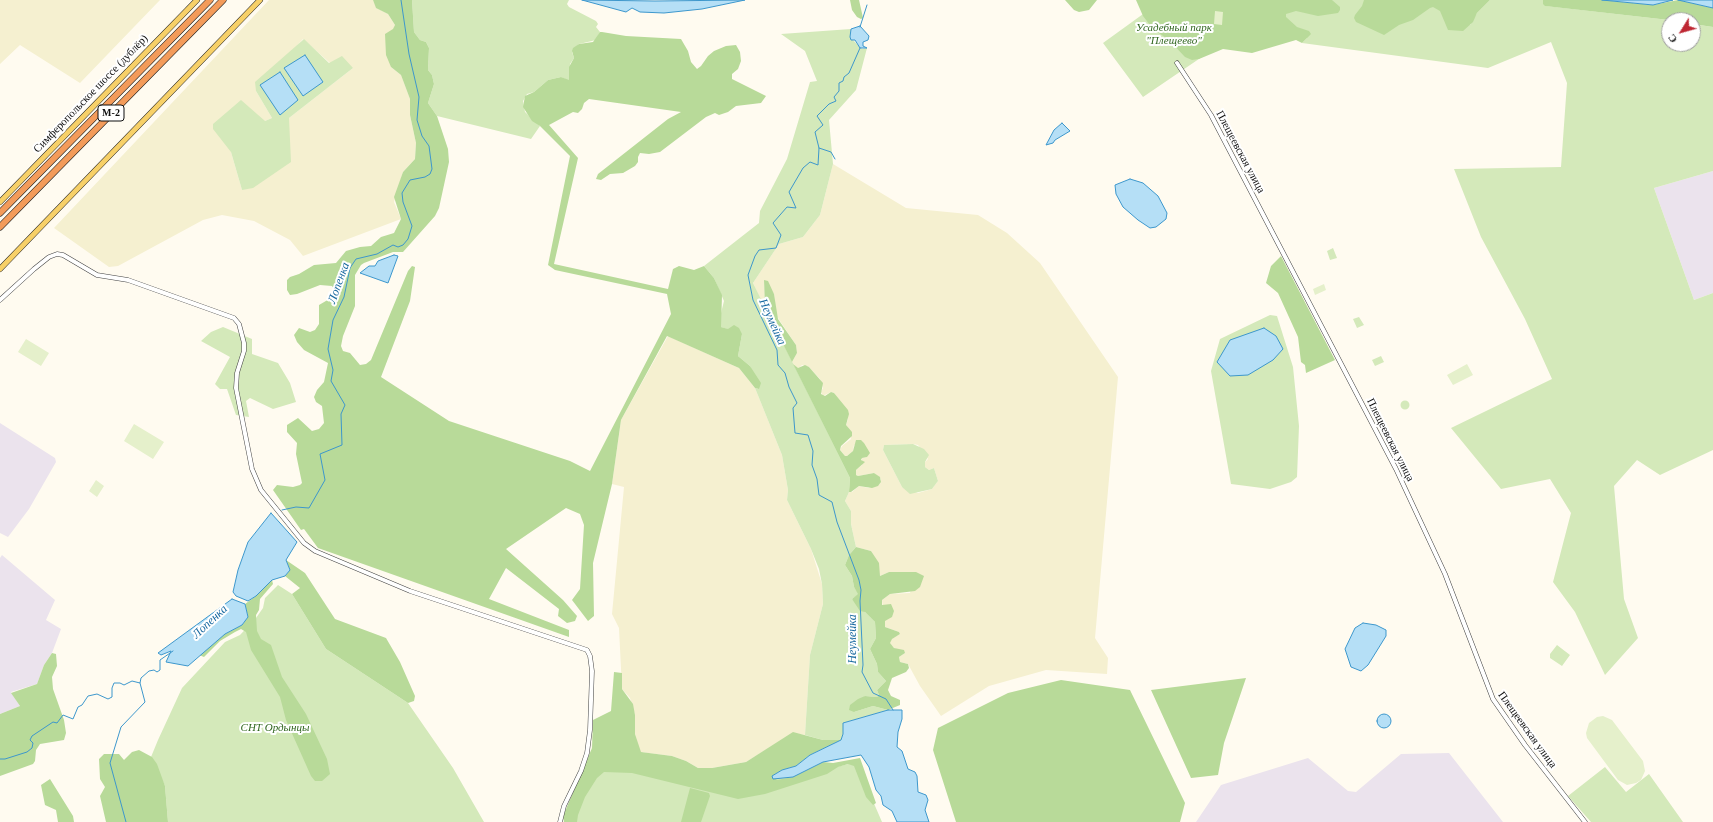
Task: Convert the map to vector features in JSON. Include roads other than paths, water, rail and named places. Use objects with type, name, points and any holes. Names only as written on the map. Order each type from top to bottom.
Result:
[{"type":"highway","name":"М-2","points":[[0,213],[210,0]]},
{"type":"highway","name":"М-2","points":[[0,227],[223,0]]},
{"type":"main road","name":"Симферопольское шоссе (дублёр)","points":[[0,202],[197,0]]},
{"type":"main road","points":[[0,269],[260,0]]},
{"type":"street","name":"Плещеевская улица","points":[[1177,63],[1211,115],[1396,469],[1445,574],[1493,699],[1525,745],[1585,822]]},
{"type":"street","points":[[0,300],[53,255],[63,255],[97,275],[128,280],[234,318],[239,324],[244,343],[244,351],[237,373],[236,388],[252,469],[261,490],[269,502],[304,543],[315,551],[410,591],[587,650],[590,656],[592,671],[591,717],[587,752],[581,771],[564,806],[560,822]]},
{"type":"water","points":[[582,0],[745,0],[702,9],[664,13],[640,12],[632,8],[626,12]]},
{"type":"water","points":[[1602,0],[1673,0],[1653,5]]},
{"type":"water","points":[[1678,0],[1713,0],[1713,8]]},
{"type":"water","points":[[860,26],[869,36],[868,40],[863,42],[863,46],[867,48],[860,48],[855,40],[851,40],[850,37],[851,29]]},
{"type":"water","points":[[305,55],[323,82],[303,96],[284,68]]},
{"type":"water","points":[[280,72],[298,100],[280,115],[260,85]]},
{"type":"water","points":[[1062,123],[1070,131],[1055,140],[1053,143],[1046,145],[1054,130]]},
{"type":"water","points":[[1130,179],[1143,183],[1158,196],[1167,213],[1166,219],[1156,227],[1150,228],[1123,207],[1116,194],[1115,185]]},
{"type":"water","points":[[394,255],[398,256],[388,283],[360,273],[369,266],[375,266],[378,261]]},
{"type":"water","points":[[1264,328],[1276,336],[1283,349],[1273,360],[1248,375],[1230,376],[1217,362],[1230,340]]},
{"type":"water","points":[[271,513],[297,542],[286,560],[290,570],[285,576],[272,580],[256,596],[248,601],[236,596],[233,592],[238,570],[248,542]]},
{"type":"water","points":[[232,599],[245,604],[248,617],[242,625],[225,634],[188,666],[166,662],[171,651],[161,655],[158,653]]},
{"type":"water","points":[[1363,623],[1376,625],[1386,630],[1386,636],[1368,665],[1361,671],[1351,667],[1345,649],[1355,628]]},
{"type":"water","points":[[888,710],[902,710],[902,719],[898,732],[897,747],[902,751],[908,769],[915,772],[917,776],[918,792],[926,795],[928,800],[925,810],[929,822],[897,822],[892,811],[883,805],[881,796],[876,790],[869,767],[861,755],[823,762],[793,777],[773,779],[772,776],[782,770],[796,766],[810,755],[841,740],[843,734],[843,723]]},
{"type":"water","points":[[1381,714],[1387,714],[1391,718],[1391,724],[1387,728],[1381,728],[1377,724],[1377,718]]},
{"type":"waterway","name":"Лопенка","points":[[282,510],[296,507],[309,508],[325,480],[320,454],[342,445],[341,414],[345,405],[331,381],[333,370],[328,349],[333,320],[344,297],[350,268],[356,259],[377,254],[393,245],[398,247],[403,245],[408,239],[412,226],[403,202],[402,193],[410,180],[425,177],[430,174],[432,169],[429,146],[422,136],[417,120],[419,97],[409,54],[401,0]]},
{"type":"waterway","name":"Неумейка","points":[[860,27],[867,5]]},
{"type":"waterway","name":"Неумейка","points":[[860,48],[849,73],[844,77],[843,81],[839,83],[839,91],[834,97],[836,101],[829,104],[817,116],[823,125],[815,132],[819,148],[818,165],[810,162],[803,168],[789,192],[796,208],[787,207],[773,223],[781,235],[776,248],[759,250],[755,256],[748,275],[753,300],[777,350],[778,365],[785,373],[789,387],[797,403],[793,408],[795,433],[808,435],[813,451],[812,465],[817,479],[819,495],[832,502],[837,522],[859,580],[861,590],[862,672],[873,693],[886,699],[893,710]]},
{"type":"waterway","points":[[819,148],[831,152],[835,159]]},
{"type":"waterway","name":"Лопенка","points":[[0,759],[5,759],[27,752],[32,748],[33,743],[30,740],[32,736],[53,722],[57,723],[63,715],[73,719],[78,707],[82,705],[88,696],[97,694],[108,699],[112,697],[112,688],[114,683],[124,685],[132,681],[140,683],[141,678],[149,671],[154,670],[157,672],[160,670],[160,660],[173,651]]},
{"type":"waterway","points":[[126,822],[110,763],[121,727],[145,702],[140,683]]},
{"type":"park label","name":"Усадебный парк \"Плещеево\"","points":[[1174,34]]},
{"type":"park label","name":"СНТ Ордынцы","points":[[275,728]]}]
